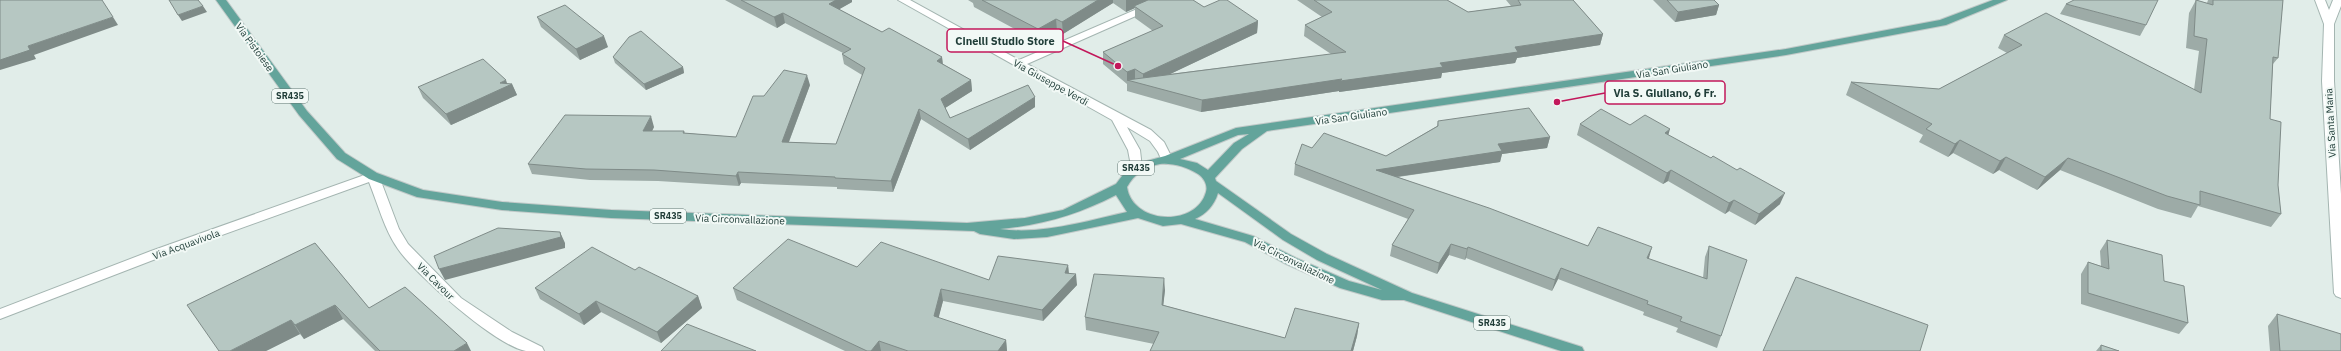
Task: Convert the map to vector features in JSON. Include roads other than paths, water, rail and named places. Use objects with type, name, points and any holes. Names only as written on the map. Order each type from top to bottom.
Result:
[{"type":"main road","name":"Via Pistoiese","points":[[221,0],[302,113],[341,156],[373,176]]},
{"type":"main road","name":"Via San Giuliano","points":[[1167,160],[1229,134],[1786,52],[1942,23],[2002,0]]},
{"type":"main road","name":"Via San Giuliano","points":[[1211,180],[1238,146],[1265,128]]},
{"type":"main road","name":"Via Circonvallazione","points":[[373,176],[421,194],[502,206],[554,211],[967,227],[1022,222],[1060,215],[1087,205],[1121,187],[1129,173],[1136,168],[1150,162],[1167,160],[1196,166],[1211,180],[1287,237],[1322,257],[1407,296],[1577,351]]},
{"type":"main road","name":"Via Circonvallazione","points":[[1182,220],[1205,208],[1213,197],[1211,180]]},
{"type":"main road","name":"SR435","points":[[1121,187],[1126,204],[1138,214]]},
{"type":"main road","name":"Via Circonvallazione","points":[[967,227],[1014,236],[1066,230],[1138,214],[1161,221],[1182,220],[1249,239],[1311,271],[1357,289],[1382,295],[1407,296]]},
{"type":"street","name":"Via Giuseppe Verdi","points":[[903,0],[1151,136],[1162,147],[1167,160]]},
{"type":"street","points":[[1018,64],[1167,0]]},
{"type":"street","points":[[2320,0],[2329,24]]},
{"type":"street","points":[[2329,24],[2338,0]]},
{"type":"street","name":"Via Santa Maria","points":[[2329,24],[2328,80],[2336,166],[2341,293]]},
{"type":"street","points":[[1116,118],[1134,150],[1136,168]]},
{"type":"street","name":"Via Acquavivola","points":[[0,314],[156,254],[373,176]]},
{"type":"street","name":"Via Cavour","points":[[373,176],[393,229],[403,247],[456,300],[507,336],[537,351]]},
{"type":"place","name":"Cinelli Studio Store","points":[[1118,66]]},
{"type":"place","name":"Via S. Giuliano, 6 Fr.","points":[[1557,102]]}]
